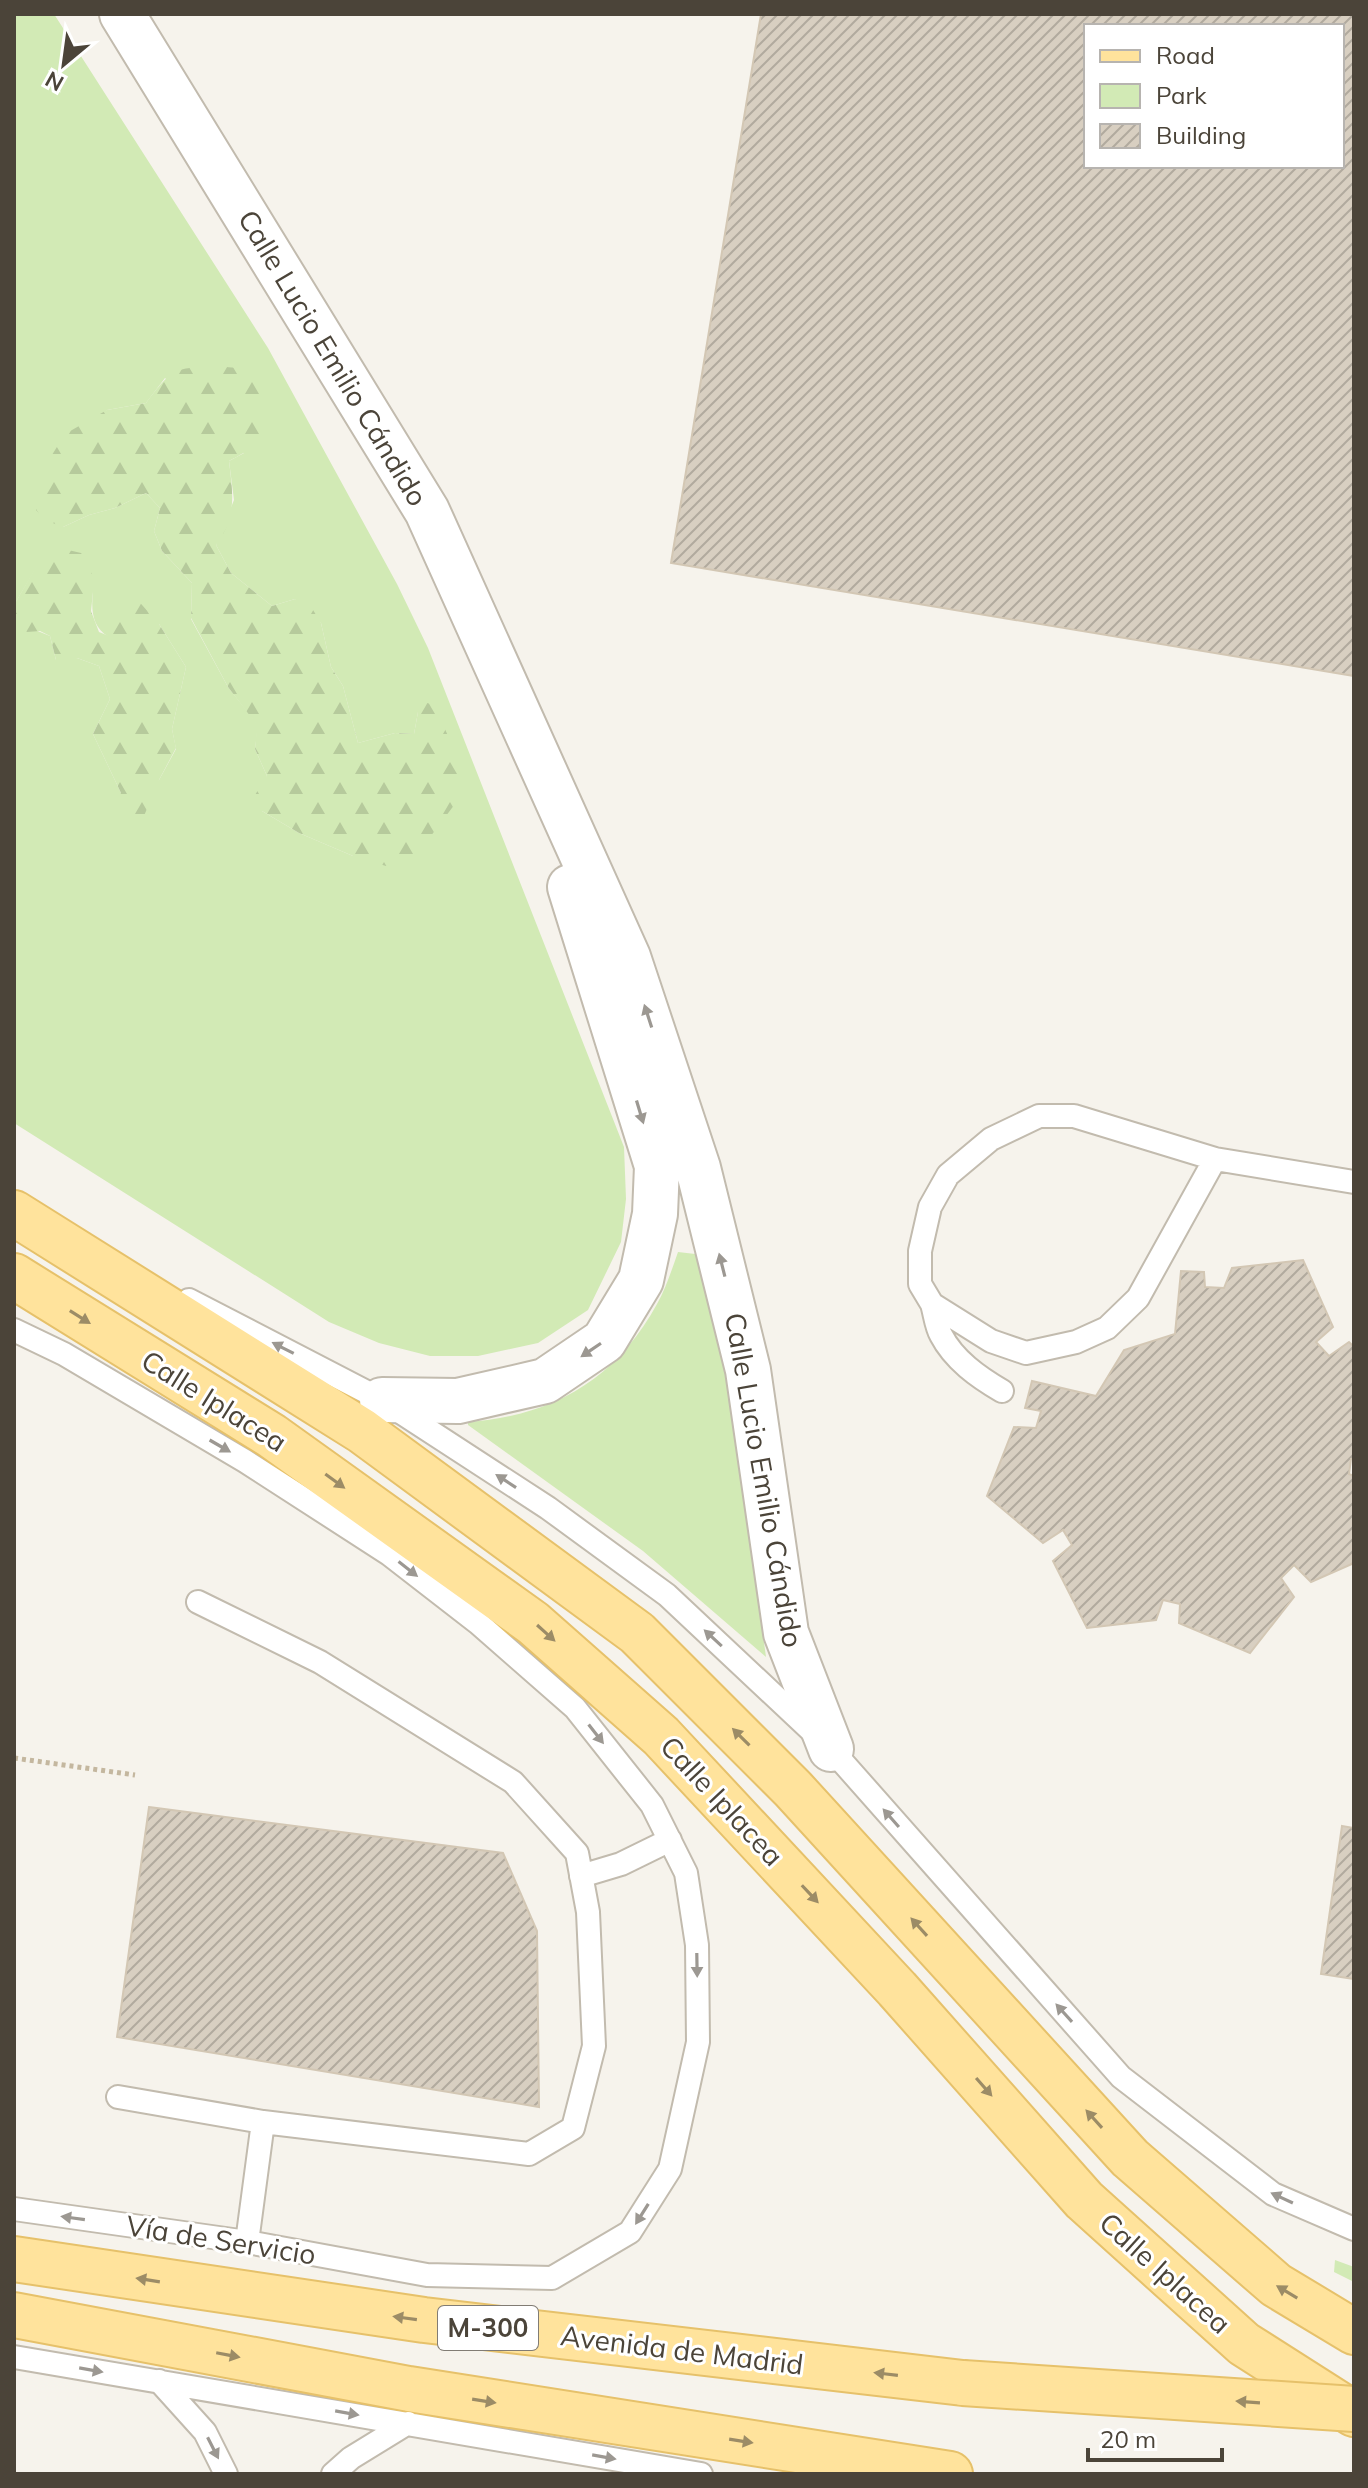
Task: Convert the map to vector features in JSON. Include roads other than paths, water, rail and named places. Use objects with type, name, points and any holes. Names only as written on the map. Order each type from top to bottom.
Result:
[{"type":"main road","name":"Calle Iplacea","points":[[14,1211],[362,1431],[637,1633],[793,1789],[1130,2158],[1276,2285],[1354,2332]]},
{"type":"main road","name":"Calle Iplacea","points":[[14,1276],[272,1436],[533,1623],[661,1736],[897,1989],[1084,2200],[1244,2344],[1354,2411]]},
{"type":"main road","name":"Avenida de Madrid","points":[[14,2259],[424,2320],[963,2383],[1354,2411]]},
{"type":"main road","points":[[14,2315],[409,2389],[950,2474]]},
{"type":"street","name":"Calle Lucio Emilio Cándido","points":[[122,14],[427,511],[628,957],[698,1168],[748,1370],[786,1633],[831,1749]]},
{"type":"street","name":"Calle Lucio Emilio Cándido","points":[[382,1400],[458,1401],[545,1381],[604,1341],[641,1280],[655,1214],[657,1166],[518,716]]},
{"type":"lane","points":[[1002,1391],[979,1378],[955,1356],[940,1334],[932,1304],[920,1284],[920,1251],[930,1207],[948,1175],[991,1139],[1039,1116],[1074,1116],[1215,1159],[1354,1182]]},
{"type":"lane","points":[[932,1304],[991,1341],[1026,1353],[1076,1342],[1107,1328],[1138,1298],[1215,1159]]},
{"type":"lane","points":[[14,1211],[382,1400],[548,1508],[667,1595],[831,1749],[1121,2077],[1273,2194],[1354,2229]]},
{"type":"lane","name":"Vía de Servicio","points":[[14,1330],[64,1354],[245,1461],[389,1554],[478,1623],[575,1708],[652,1805],[686,1873],[697,1945],[698,2042],[670,2169],[630,2232],[552,2278],[427,2275],[247,2242],[14,2209]]},
{"type":"lane","points":[[118,2097],[263,2122],[529,2154],[573,2128],[594,2046],[588,1912],[577,1853],[513,1782],[320,1662],[198,1602]]},
{"type":"lane","points":[[581,1876],[621,1864],[670,1840]]},
{"type":"lane","points":[[247,2242],[263,2122]]},
{"type":"lane","points":[[14,2357],[701,2474]]},
{"type":"lane","points":[[159,2381],[205,2432],[226,2474]]},
{"type":"lane","points":[[333,2474],[351,2458],[408,2423]]}]
